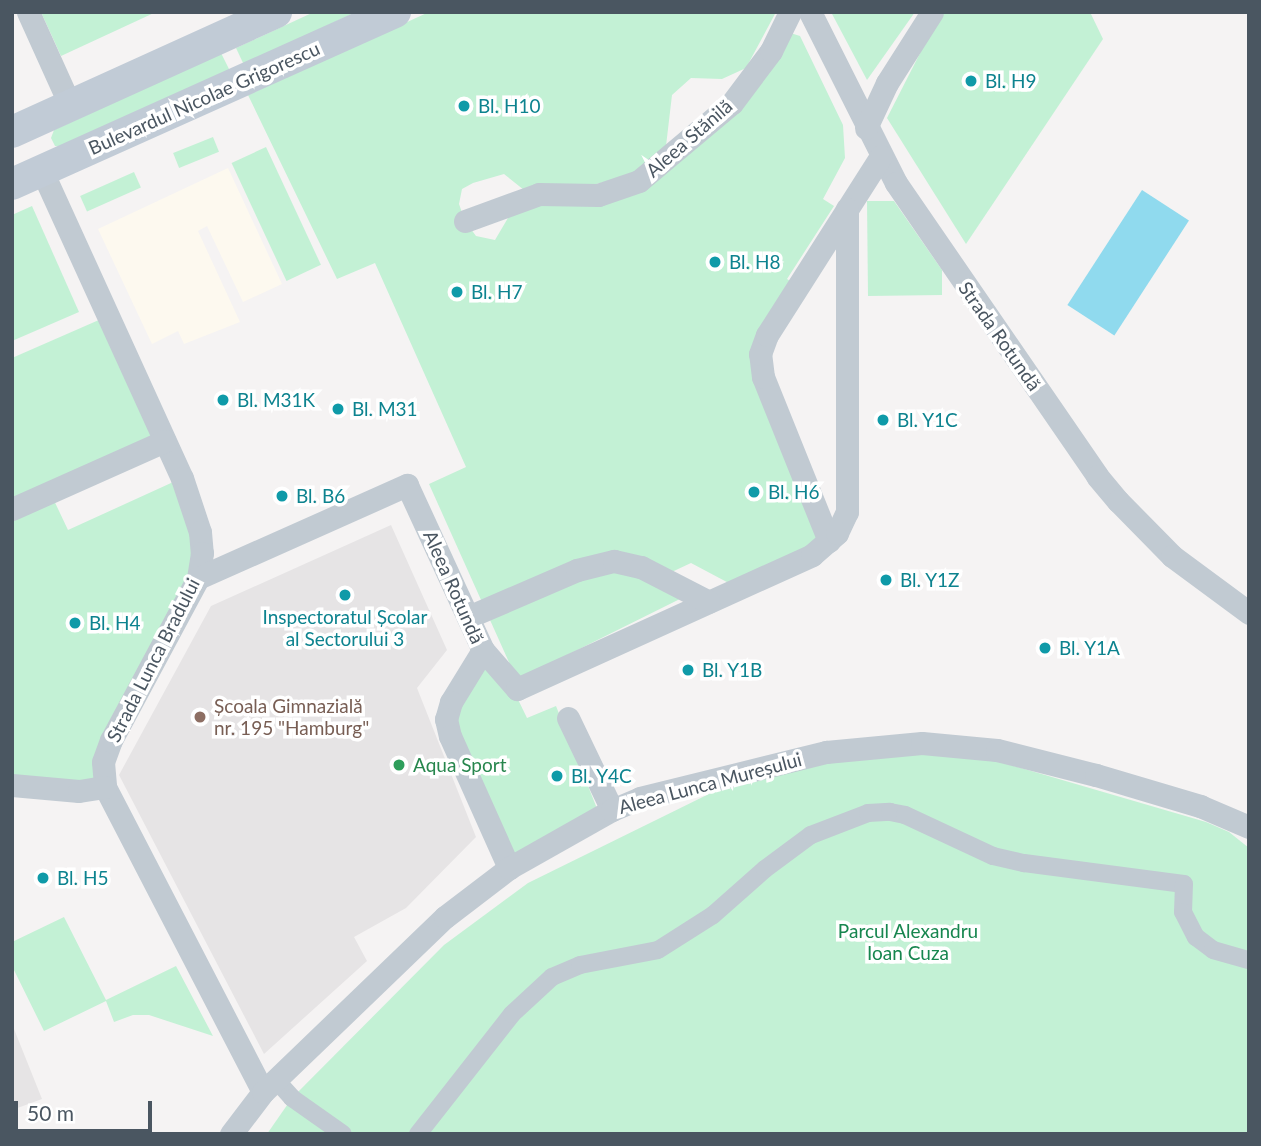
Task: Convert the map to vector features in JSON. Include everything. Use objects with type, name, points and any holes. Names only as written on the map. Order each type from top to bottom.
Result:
[{"type":"main road","points":[[42,171],[17,129],[276,12]]},
{"type":"main road","name":"Bulevardul Nicolae Grigorescu","points":[[12,184],[391,13]]},
{"type":"street","points":[[28,12],[70,105]]},
{"type":"street","name":"Aleea Stănilă","points":[[465,221],[539,194],[598,195],[639,181],[732,103],[771,51],[790,12]]},
{"type":"street","name":"Strada Rotundă","points":[[810,12],[881,156],[956,273],[1118,501],[1172,556],[1210,587],[1249,613]]},
{"type":"street","points":[[866,128],[887,83],[932,12]]},
{"type":"street","points":[[829,541],[763,377],[760,354],[767,335],[881,156]]},
{"type":"street","name":"Strada Lunca Bradului","points":[[42,171],[165,441],[194,510],[200,532],[202,553],[198,578],[111,740],[103,762],[105,787],[270,1086]]},
{"type":"street","name":"Aleea Rotundă","points":[[198,578],[407,485],[483,650],[517,689],[812,555],[829,541],[844,523],[847,500],[847,209]]},
{"type":"street","points":[[12,509],[165,441]]},
{"type":"street","points":[[468,617],[577,570],[614,561],[641,567],[709,602]]},
{"type":"street","points":[[483,650],[450,702],[446,719],[450,736],[509,868]]},
{"type":"street","points":[[568,718],[612,810]]},
{"type":"street","name":"Aleea Lunca Mureșului","points":[[270,1086],[412,946],[509,868],[612,810],[640,798],[826,752],[922,743],[997,750],[1096,775],[1200,806],[1248,826]]},
{"type":"street","points":[[12,785],[79,791],[105,787]]},
{"type":"street","points":[[418,1134],[512,1014],[552,977],[580,965],[654,951],[668,944],[713,915],[774,862],[811,835],[868,813],[905,816],[993,856],[1024,863],[1184,884],[1183,912],[1196,937],[1213,950],[1249,960]]},
{"type":"street","points":[[231,1134],[270,1086],[343,1134]]},
{"type":"shaded area","points":[[228,168],[282,284],[243,302],[207,226],[198,231],[240,322],[184,344],[178,331],[152,344],[98,229]]},
{"type":"shaded area","points":[[391,525],[447,650],[417,688],[476,837],[406,908],[354,937],[367,961],[264,1054],[119,775],[211,606]]},
{"type":"shaded area","points":[[12,1024],[42,1099],[12,1110]]},
{"type":"green space","points":[[41,12],[156,12],[61,56]]},
{"type":"green space","points":[[314,12],[356,12],[244,65],[236,48]]},
{"type":"green space","points":[[429,12],[776,12],[746,68],[722,79],[691,78],[672,95],[666,146],[644,167],[631,175],[585,187],[524,190],[504,174],[462,189],[459,204],[465,221],[476,236],[495,240],[519,199],[549,193],[598,195],[639,181],[732,103],[771,51],[781,30],[800,36],[843,125],[845,158],[823,199],[834,206],[787,279],[798,286],[767,335],[760,365],[829,541],[812,555],[740,589],[691,563],[661,577],[692,593],[517,680],[429,484],[466,467],[375,263],[337,279],[248,95]]},
{"type":"green space","points":[[831,12],[915,12],[867,80]]},
{"type":"green space","points":[[941,12],[1090,12],[1103,39],[966,244],[887,118]]},
{"type":"green space","points":[[221,53],[230,71],[64,147],[55,146],[51,138],[54,130]]},
{"type":"green space","points":[[213,137],[219,152],[179,168],[173,153]]},
{"type":"green space","points":[[266,147],[321,265],[287,281],[232,163]]},
{"type":"green space","points":[[134,172],[141,188],[87,212],[80,196]]},
{"type":"green space","points":[[867,201],[894,201],[942,270],[942,295],[868,296]]},
{"type":"green space","points":[[32,206],[79,312],[12,341],[12,215]]},
{"type":"green space","points":[[108,316],[165,441],[50,492],[68,530],[182,478],[202,553],[111,740],[105,787],[12,785],[12,358]]},
{"type":"green space","points":[[483,650],[511,685],[527,718],[556,706],[600,816],[509,868],[450,736]]},
{"type":"green space","name":"Parcul Alexandru Ioan Cuza","points":[[853,751],[973,754],[1206,822],[1229,832],[1249,848],[1249,1134],[267,1134],[292,1098],[444,945],[528,883],[717,790]]},
{"type":"green space","points":[[64,917],[106,1000],[176,966],[213,1036],[149,1015],[133,1015],[114,1022],[106,1001],[44,1031],[12,966],[12,942]]},
{"type":"water","points":[[1142,190],[1189,220],[1114,335],[1067,305]]},
{"type":"place","name":"Bl. H9","points":[[971,81]]},
{"type":"place","name":"Bl. H10","points":[[464,106]]},
{"type":"place","name":"Bl. H8","points":[[715,262]]},
{"type":"place","name":"Bl. H7","points":[[457,292]]},
{"type":"place","name":"Bl. M31K","points":[[223,400]]},
{"type":"place","name":"Bl. M31","points":[[338,409]]},
{"type":"place","name":"Bl. Y1C","points":[[883,420]]},
{"type":"place","name":"Bl. H6","points":[[754,492]]},
{"type":"place","name":"Bl. B6","points":[[282,496]]},
{"type":"place","name":"Bl. Y1Z","points":[[886,580]]},
{"type":"place","name":"Inspectoratul Școlar al Sectorului 3","points":[[345,595]]},
{"type":"place","name":"Bl. H4","points":[[75,623]]},
{"type":"place","name":"Bl. Y1A","points":[[1045,648]]},
{"type":"place","name":"Bl. Y1B","points":[[688,670]]},
{"type":"place","name":"Școala Gimnazială nr. 195 \"Hamburg\"","points":[[200,717]]},
{"type":"place","name":"Aqua Sport","points":[[399,765]]},
{"type":"place","name":"Bl. Y4C","points":[[557,776]]},
{"type":"place","name":"Bl. H5","points":[[43,878]]}]
